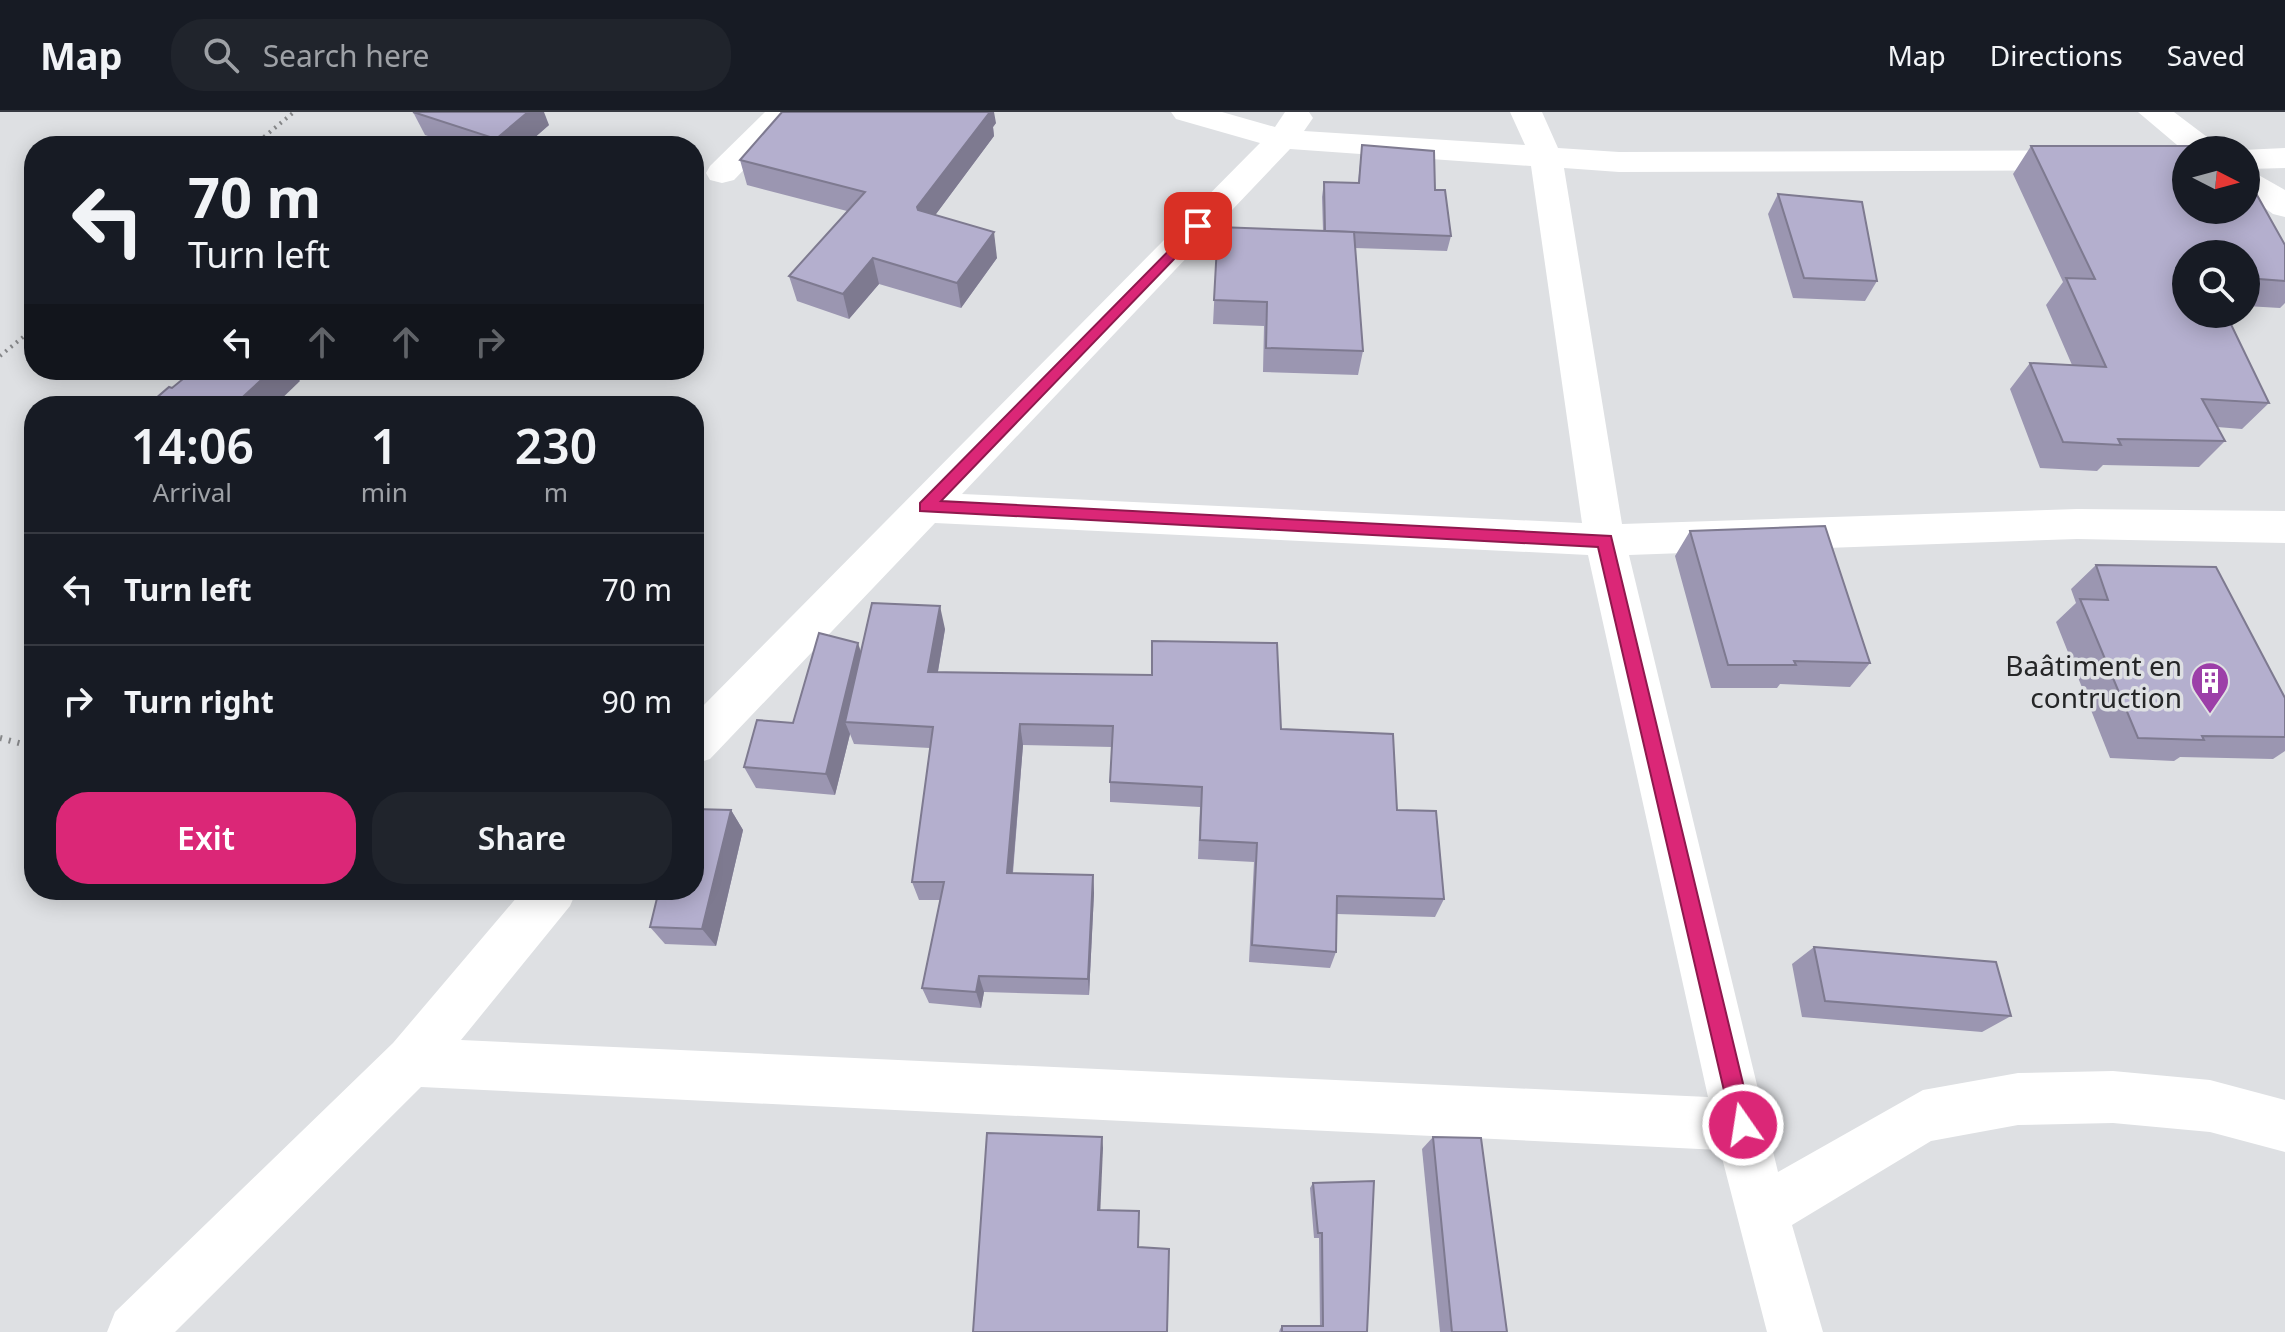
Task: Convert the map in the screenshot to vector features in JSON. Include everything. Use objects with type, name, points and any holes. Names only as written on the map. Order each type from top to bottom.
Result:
[{"type":"street","points":[[722,173],[783,112]]},
{"type":"street","points":[[1187,112],[1546,158],[1619,162],[2172,160]]},
{"type":"street","points":[[1526,112],[1546,158],[1605,540],[1761,1213],[1795,1332]]},
{"type":"street","points":[[2154,112],[2186,136]]},
{"type":"street","points":[[704,735],[1292,126]]},
{"type":"street","points":[[2260,159],[2285,158]]},
{"type":"street","points":[[2260,189],[2285,206]]},
{"type":"street","points":[[926,507],[1605,540],[2077,524],[2285,527]]},
{"type":"street","points":[[135,1332],[411,1061],[545,900]]},
{"type":"street","points":[[411,1061],[514,1069],[1743,1125]]},
{"type":"street","points":[[1761,1213],[1923,1116],[2018,1099],[2113,1097],[2210,1106],[2285,1126]]},
{"type":"path","points":[[265,136],[294,112]]},
{"type":"path","points":[[0,356],[24,336]]},
{"type":"path","points":[[0,738],[24,744]]},
{"type":"building","points":[[413,112],[528,112],[500,136],[487,136]]},
{"type":"building","points":[[782,112],[990,112],[917,207],[918,210],[994,232],[957,283],[873,258],[843,294],[789,276],[865,192],[740,160]]},
{"type":"building","points":[[1362,145],[1434,151],[1435,190],[1445,190],[1451,236],[1325,231],[1324,182],[1359,183]]},
{"type":"building","points":[[2031,146],[2172,146],[2172,224],[2260,224],[2260,200],[2285,245],[2285,281],[2260,279],[2260,240],[2172,240],[2172,328],[2233,328],[2269,403],[2202,399],[2225,441],[2118,439],[2121,445],[2063,442],[2030,363],[2106,367],[2066,278],[2095,279]]},
{"type":"building","points":[[1778,194],[1862,202],[1877,281],[1804,278]]},
{"type":"building","points":[[1218,227],[1354,232],[1363,351],[1266,348],[1267,302],[1214,300]]},
{"type":"building","points":[[182,380],[261,380],[244,396],[159,396]]},
{"type":"building","points":[[1825,526],[1870,663],[1794,661],[1796,665],[1728,665],[1690,531]]},
{"type":"building","points":[[2096,565],[2216,567],[2285,698],[2285,737],[2202,736],[2204,740],[2138,738],[2080,599],[2108,600]]},
{"type":"building","points":[[872,603],[940,606],[928,672],[1152,675],[1152,641],[1277,643],[1281,729],[1393,734],[1397,810],[1436,811],[1444,899],[1337,896],[1336,952],[1252,945],[1257,843],[1200,840],[1202,787],[1110,782],[1113,726],[1020,724],[1007,873],[1093,875],[1088,979],[979,976],[976,992],[922,988],[944,882],[912,882],[933,727],[845,722]]},
{"type":"building","points":[[819,633],[858,643],[826,774],[744,767],[757,720],[793,723]]},
{"type":"building","points":[[704,809],[731,810],[702,929],[650,927],[657,900],[704,900]]},
{"type":"building","points":[[1814,947],[1996,962],[2011,1016],[1825,1001]]},
{"type":"building","points":[[987,1133],[1102,1137],[1098,1210],[1139,1211],[1138,1247],[1169,1249],[1167,1332],[973,1332]]},
{"type":"building","points":[[1433,1137],[1481,1138],[1507,1332],[1452,1332]]},
{"type":"building","points":[[1374,1181],[1367,1332],[1282,1332],[1282,1326],[1323,1326],[1322,1233],[1318,1233],[1313,1183]]},
{"type":"place","name":"Baâtiment en contruction","points":[[2210,715]]},
{"type":"route","points":[[1198,226],[926,507],[1605,540],[1743,1125]]}]
